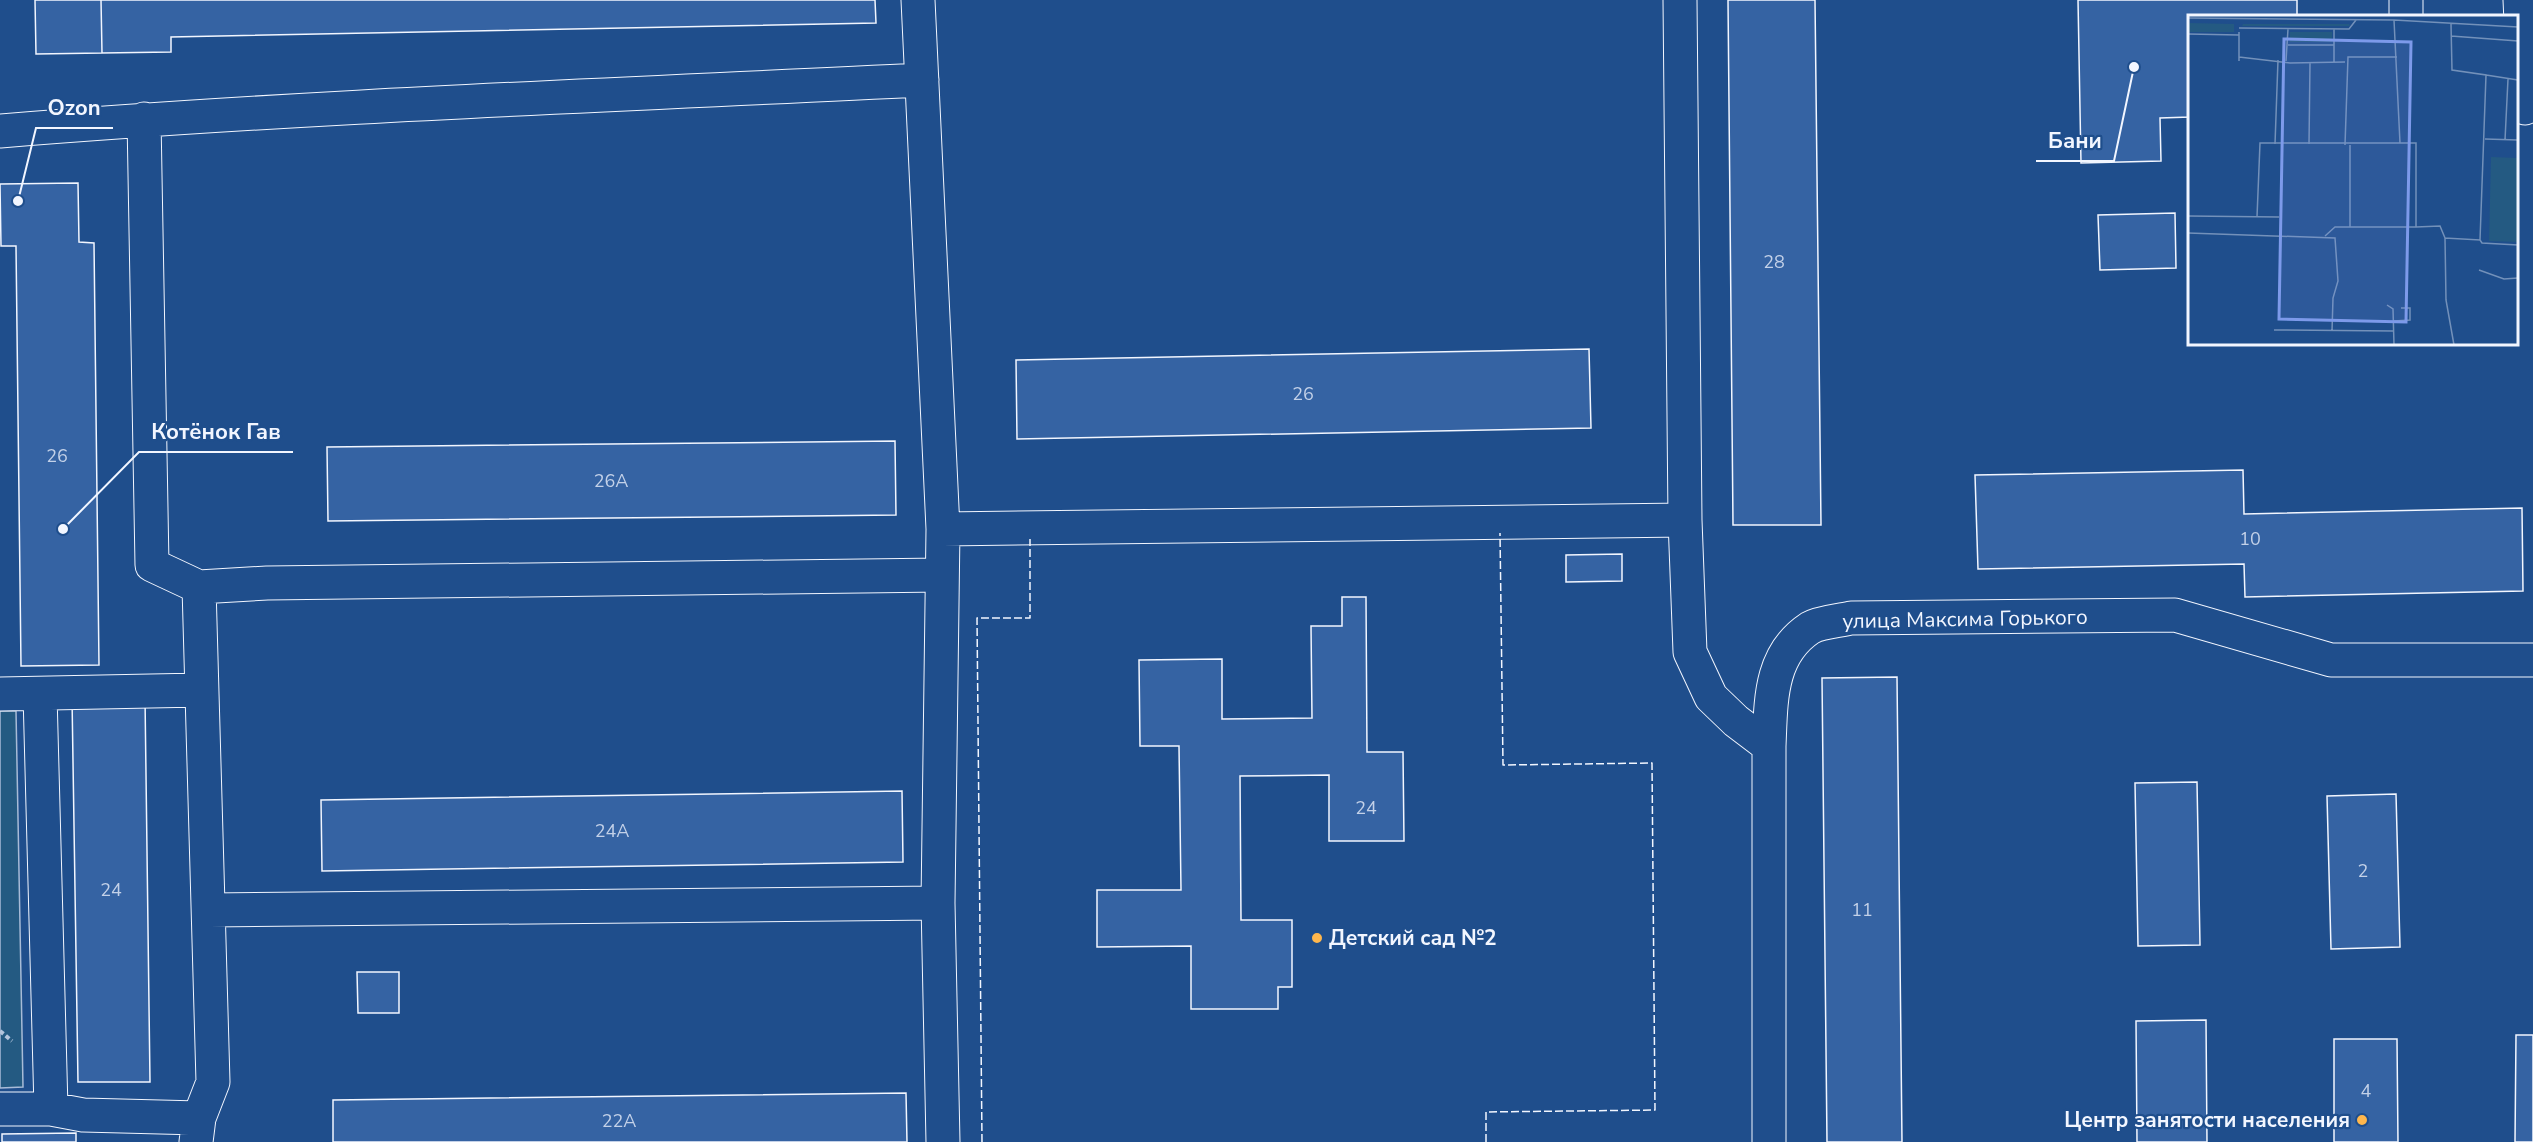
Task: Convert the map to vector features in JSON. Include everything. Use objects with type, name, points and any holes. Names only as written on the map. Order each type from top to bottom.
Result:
[{"type":"street","points":[[918,0],[943,529],[938,903],[943,1142]]},
{"type":"street","points":[[1680,0],[1685,520],[1690,652],[1711,697],[1736,721],[1768,746]]},
{"type":"street","points":[[2520,0],[2525,108]]},
{"type":"street","points":[[0,131],[144,119],[922,80]]},
{"type":"street","points":[[144,119],[152,565],[199,587],[267,583],[942,575]]},
{"type":"street","points":[[943,529],[1685,520]]},
{"type":"street","points":[[0,1109],[51,1109],[198,1130],[213,1082],[210,910],[199,587]]},
{"type":"street","name":"улица Максима Горького","points":[[1769,1142],[1768,746],[1772,686],[1787,648],[1812,627],[1851,618],[2175,615],[2331,660],[2533,660]]},
{"type":"street","points":[[0,694],[201,690]]},
{"type":"street","points":[[40,694],[51,1109]]},
{"type":"street","points":[[210,910],[938,903]]},
{"type":"shaded area","points":[[0,711],[16,711],[23,1087],[0,1088]]},
{"type":"building","points":[[35,0],[101,0],[102,53],[36,54]]},
{"type":"building","points":[[101,0],[875,0],[876,23],[171,37],[171,52],[102,53]]},
{"type":"building","points":[[1728,0],[1815,0],[1821,525],[1733,525]]},
{"type":"building","points":[[2078,0],[2297,0],[2297,15],[2188,15],[2188,117],[2160,118],[2161,161],[2081,163]]},
{"type":"building","points":[[78,183],[79,242],[94,243],[99,665],[21,666],[16,246],[1,246],[0,184]]},
{"type":"building","points":[[2175,213],[2176,268],[2100,270],[2098,215]]},
{"type":"building","points":[[1589,349],[1591,428],[1017,439],[1016,360]]},
{"type":"building","points":[[895,441],[896,515],[328,521],[327,447]]},
{"type":"building","points":[[2243,470],[2244,514],[2522,508],[2523,591],[2245,597],[2244,564],[1978,569],[1975,475]]},
{"type":"building","points":[[1622,554],[1622,581],[1566,582],[1566,555]]},
{"type":"building","points":[[1342,597],[1366,597],[1367,752],[1403,752],[1404,841],[1329,841],[1329,775],[1240,776],[1241,920],[1292,920],[1292,987],[1278,987],[1278,1009],[1191,1009],[1191,946],[1097,947],[1097,890],[1181,890],[1179,746],[1140,746],[1139,660],[1222,659],[1222,719],[1312,718],[1311,626],[1342,626]]},
{"type":"building","points":[[1897,677],[1902,1142],[1827,1142],[1822,678]]},
{"type":"building","points":[[145,697],[150,1082],[78,1082],[72,698]]},
{"type":"building","points":[[2197,782],[2200,945],[2138,946],[2135,783]]},
{"type":"building","points":[[902,791],[903,862],[322,871],[321,800]]},
{"type":"building","points":[[2396,794],[2400,947],[2331,949],[2327,796]]},
{"type":"building","points":[[357,972],[399,972],[399,1013],[358,1013]]},
{"type":"building","points":[[2206,1020],[2207,1142],[2137,1142],[2136,1021]]},
{"type":"building","points":[[2516,1035],[2533,1035],[2533,1142],[2515,1142]]},
{"type":"building","points":[[2334,1039],[2397,1039],[2398,1142],[2334,1142]]},
{"type":"building","points":[[906,1093],[907,1142],[333,1142],[333,1100]]},
{"type":"building","points":[[76,1133],[76,1142],[2,1142],[2,1134]]},
{"type":"fence","points":[[1486,1142],[1486,1112],[1655,1110],[1652,763],[1503,765],[1500,533]]},
{"type":"fence","points":[[982,1142],[977,618],[1030,618],[1030,539]]},
{"type":"place","name":"Бани","points":[[2134,67]]},
{"type":"place","name":"Ozon","points":[[18,201]]},
{"type":"place","name":"Котёнок Гав","points":[[63,529]]},
{"type":"place","name":"Детский сад №2","points":[[1317,938]]},
{"type":"place","name":"Центр занятости населения","points":[[2362,1120]]}]
